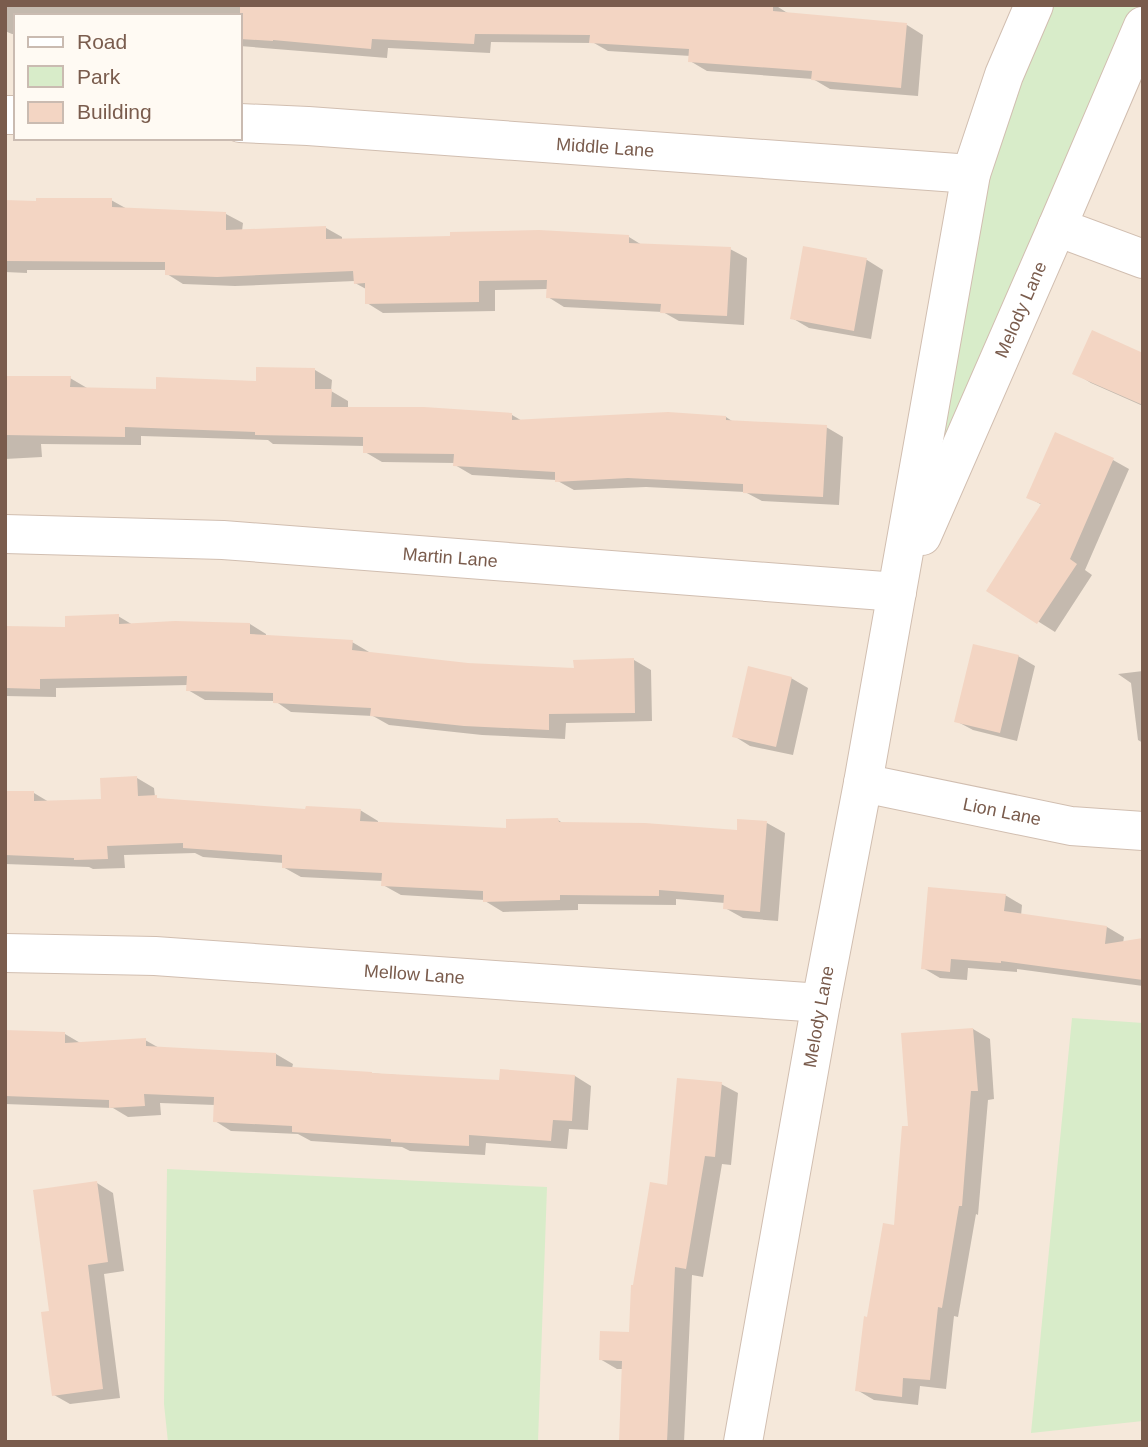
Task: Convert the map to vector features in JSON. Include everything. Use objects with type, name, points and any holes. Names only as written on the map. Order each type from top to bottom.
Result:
[{"type":"street","name":"Melody Lane","points":[[743,1442],[971,174],[1004,75],[1034,5]]},
{"type":"street","name":"Melody Lane","points":[[897,592],[1143,26]]},
{"type":"street","name":"Middle Lane","points":[[242,123],[971,174]]},
{"type":"street","points":[[1057,227],[1143,259]]},
{"type":"street","name":"Martin Lane","points":[[5,534],[223,540],[897,592]]},
{"type":"street","name":"Lion Lane","points":[[863,783],[1071,826],[1143,831]]},
{"type":"street","name":"Mellow Lane","points":[[5,953],[155,956],[821,1003]]},
{"type":"shaded area","points":[[5,5],[1143,5],[1143,1442],[5,1442]]},
{"type":"green space","points":[[1040,5],[1143,5],[1143,12],[906,561],[976,176]]},
{"type":"green space","points":[[1072,1018],[1143,1023],[1143,1421],[1031,1433]]},
{"type":"green space","points":[[167,1169],[547,1187],[538,1442],[168,1442],[164,1404]]},
{"type":"building","points":[[240,5],[773,5],[773,11],[907,23],[901,88],[811,80],[812,71],[688,62],[689,49],[589,43],[590,35],[475,34],[474,44],[372,39],[371,49],[242,39]]},
{"type":"building","points":[[36,198],[112,198],[112,207],[226,212],[226,230],[326,226],[326,239],[450,236],[450,232],[539,230],[629,235],[629,243],[731,247],[727,316],[660,313],[661,304],[546,298],[547,280],[479,281],[479,302],[365,304],[365,283],[354,284],[353,271],[217,277],[165,275],[165,262],[5,261],[5,200],[36,201]]},
{"type":"building","points":[[803,246],[867,258],[854,331],[790,319]]},
{"type":"building","points":[[1092,330],[1143,353],[1143,405],[1072,374]]},
{"type":"building","points":[[256,367],[315,368],[315,389],[332,389],[331,407],[424,407],[512,413],[512,420],[668,412],[726,416],[726,420],[827,425],[823,497],[743,493],[743,484],[628,478],[555,482],[555,472],[453,466],[454,454],[363,453],[363,437],[255,435],[255,432],[125,427],[125,437],[5,435],[5,376],[71,376],[70,387],[156,389],[156,377],[256,381]]},
{"type":"building","points":[[1055,432],[1114,458],[1070,559],[1077,564],[1037,624],[986,591],[1041,504],[1026,498]]},
{"type":"building","points":[[119,614],[119,624],[175,621],[250,623],[250,634],[353,640],[352,650],[468,663],[574,668],[573,660],[634,658],[635,713],[549,714],[549,730],[464,726],[370,716],[371,708],[273,703],[273,693],[186,691],[187,676],[40,679],[40,689],[5,688],[5,626],[65,627],[65,616]]},
{"type":"building","points":[[973,644],[1019,655],[1000,733],[954,722]]},
{"type":"building","points":[[748,666],[792,677],[776,747],[732,737]]},
{"type":"building","points":[[137,776],[138,796],[157,795],[157,798],[305,809],[306,806],[361,809],[360,821],[506,828],[506,819],[558,818],[559,822],[645,823],[737,830],[737,819],[767,821],[760,912],[723,909],[724,895],[659,890],[659,896],[560,895],[560,900],[483,902],[483,891],[381,886],[382,873],[282,868],[282,855],[183,848],[183,843],[107,846],[108,859],[74,860],[5,855],[5,791],[34,791],[34,801],[101,799],[100,778]]},
{"type":"building","points":[[928,887],[1006,894],[1004,911],[1107,926],[1105,944],[1143,938],[1143,980],[1001,961],[951,959],[950,972],[921,969]]},
{"type":"building","points":[[973,1028],[978,1091],[971,1091],[962,1206],[959,1206],[942,1308],[938,1307],[930,1380],[903,1378],[902,1397],[855,1391],[864,1316],[867,1317],[883,1223],[894,1225],[902,1126],[908,1126],[901,1033]]},
{"type":"building","points":[[5,1030],[65,1032],[65,1043],[146,1038],[146,1046],[276,1053],[276,1066],[499,1080],[500,1069],[575,1075],[572,1121],[553,1120],[551,1141],[469,1135],[469,1146],[391,1142],[391,1139],[292,1132],[292,1126],[213,1122],[214,1097],[144,1094],[145,1106],[109,1108],[109,1100],[5,1096]]},
{"type":"building","points":[[677,1078],[722,1082],[715,1157],[705,1156],[686,1269],[675,1267],[667,1442],[619,1442],[622,1361],[599,1360],[600,1331],[629,1332],[631,1285],[650,1182],[667,1185]]},
{"type":"building","points":[[97,1181],[108,1262],[88,1265],[103,1389],[52,1396],[41,1312],[49,1311],[33,1190]]}]
